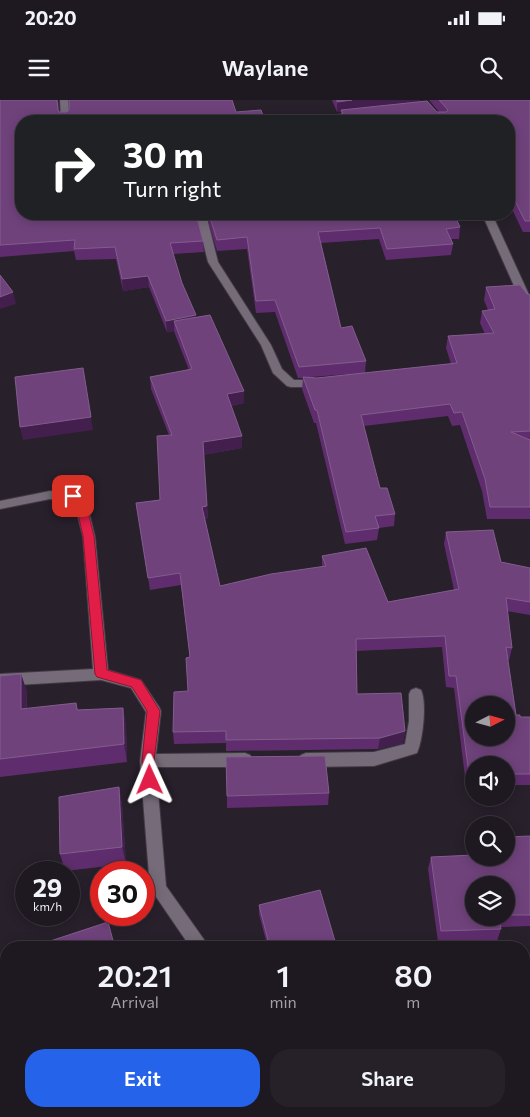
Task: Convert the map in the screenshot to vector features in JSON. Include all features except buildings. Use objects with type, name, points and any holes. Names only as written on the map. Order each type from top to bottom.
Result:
[{"type":"street","points":[[64,100],[65,115]]},
{"type":"street","points":[[202,220],[213,262],[266,346],[277,371],[291,383],[316,384],[335,382]]},
{"type":"street","points":[[490,220],[524,296],[530,303]]},
{"type":"street","points":[[0,505],[50,495],[73,496],[82,508],[89,536],[101,674]]},
{"type":"street","points":[[0,680],[101,674],[136,684],[154,711],[148,761],[158,888],[197,941]]},
{"type":"street","points":[[295,760],[374,759],[412,748],[416,721],[416,694]]},
{"type":"street","points":[[148,761],[256,760]]},
{"type":"route","points":[[73,496],[82,508],[89,536],[101,674],[136,684],[154,711],[148,761],[150,780]]}]
